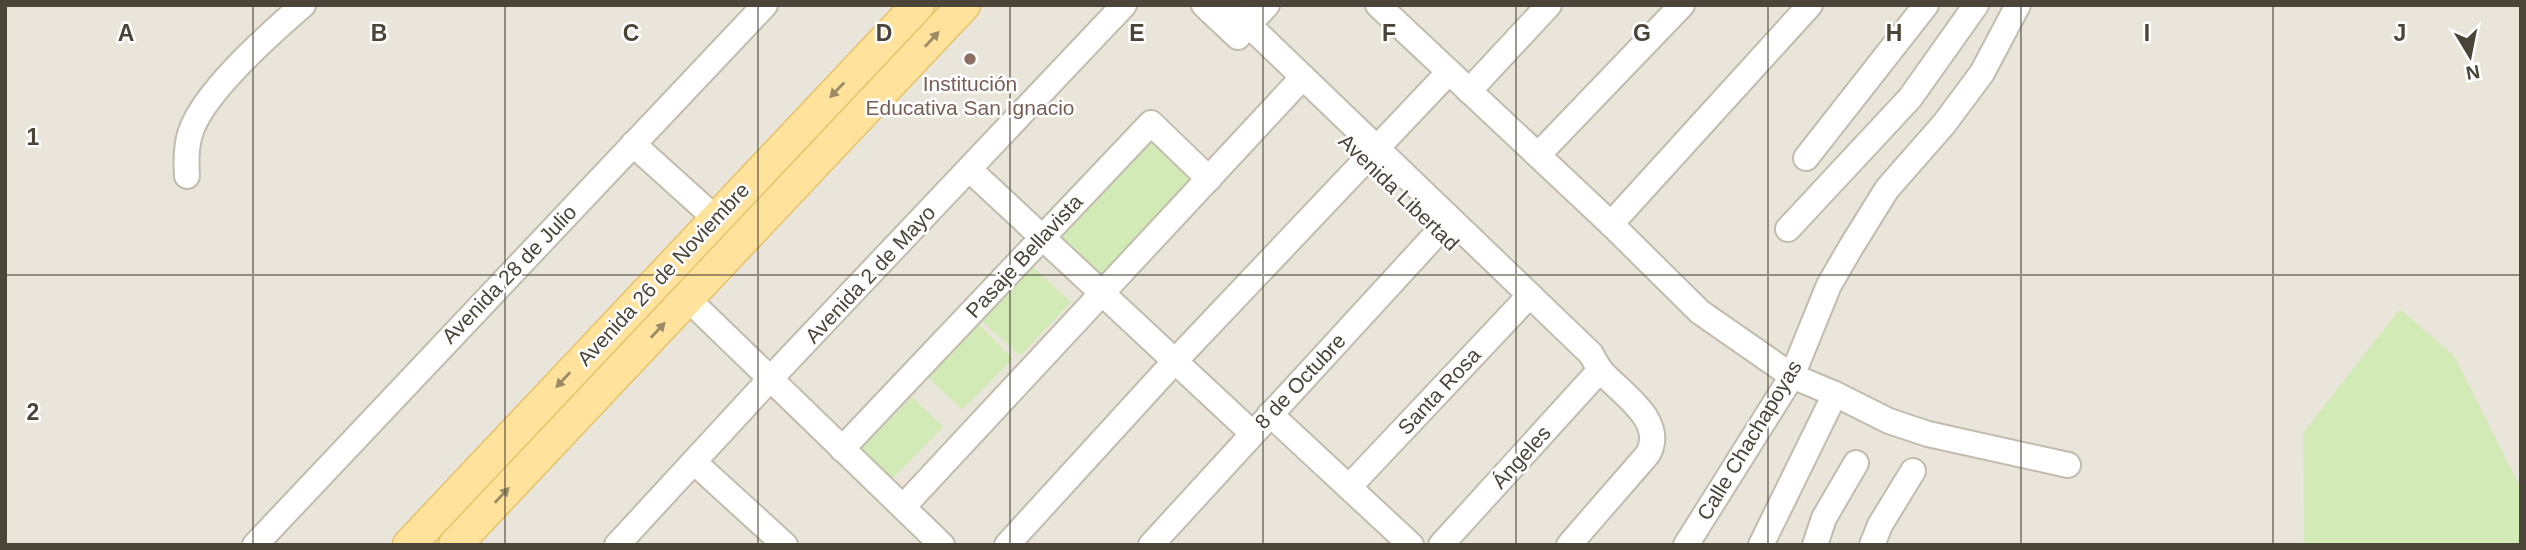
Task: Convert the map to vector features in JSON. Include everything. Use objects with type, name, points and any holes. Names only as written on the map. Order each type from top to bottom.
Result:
[{"type":"main road","name":"Avenida 26 de Noviembre","points":[[410,545],[918,5]]},
{"type":"main road","name":"Avenida 26 de Noviembre","points":[[456,545],[964,5]]},
{"type":"street","points":[[187,176],[186,152],[191,131],[199,115],[249,54],[303,5]]},
{"type":"street","name":"Avenida 28 de Julio","points":[[255,545],[765,5]]},
{"type":"street","name":"Avenida 2 de Mayo","points":[[623,543],[770,379],[1124,5]]},
{"type":"street","name":"Avenida Libertad","points":[[1204,5],[1243,31],[1524,301],[1580,364],[1600,370],[1644,415],[1651,428],[1652,447],[1645,459],[1569,545]]},
{"type":"street","name":"Avenida Libertad","points":[[1228,5],[1243,31]]},
{"type":"street","points":[[1243,31],[1267,5]]},
{"type":"street","points":[[1469,91],[1549,5]]},
{"type":"street","points":[[1538,155],[1682,5]]},
{"type":"street","points":[[1806,158],[1926,5]]},
{"type":"street","points":[[1788,229],[1910,98],[1976,5]]},
{"type":"street","name":"Calle Chachapoyas","points":[[1686,545],[1792,376],[1829,285],[1851,247],[1887,189],[1944,124],[1982,73],[2018,5]]},
{"type":"street","points":[[1391,10],[1449,72],[1700,312],[1792,376],[1889,421],[1928,434],[2068,465]]},
{"type":"street","points":[[1611,224],[1797,10]]},
{"type":"street","points":[[1007,545],[1175,361],[1449,72]]},
{"type":"street","points":[[903,507],[1298,83]]},
{"type":"street","name":"Pasaje Bellavista","points":[[842,449],[1151,123],[1209,179]]},
{"type":"street","points":[[633,144],[715,218]]},
{"type":"street","points":[[969,169],[1252,433]]},
{"type":"street","name":"8 de Octubre","points":[[1151,545],[1445,225]]},
{"type":"street","points":[[688,299],[942,545]]},
{"type":"street","name":"Santa Rosa","points":[[1349,487],[1524,301]]},
{"type":"street","name":"Ángeles","points":[[1441,545],[1600,370]]},
{"type":"street","points":[[1762,545],[1835,394]]},
{"type":"street","points":[[1270,414],[1410,545]]},
{"type":"street","points":[[694,462],[785,545]]},
{"type":"street","points":[[1815,545],[1824,519],[1856,463]]},
{"type":"street","points":[[1872,545],[1880,525],[1913,471]]},
{"type":"shaded area","points":[[5,5],[2521,5],[2521,545],[5,545]]},
{"type":"green space","points":[[934,5],[948,5],[440,545],[427,545]]},
{"type":"green space","points":[[1153,131],[1199,177],[1099,287],[1050,242]]},
{"type":"green space","points":[[1032,266],[1071,302],[1020,356],[981,320]]},
{"type":"green space","points":[[2400,309],[2454,356],[2521,489],[2521,545],[2304,545],[2303,433]]},
{"type":"green space","points":[[978,324],[1013,359],[962,410],[927,376]]},
{"type":"green space","points":[[912,397],[943,427],[892,479],[861,449]]},
{"type":"place","name":"Institución Educativa San Ignacio","points":[[970,59]]}]
